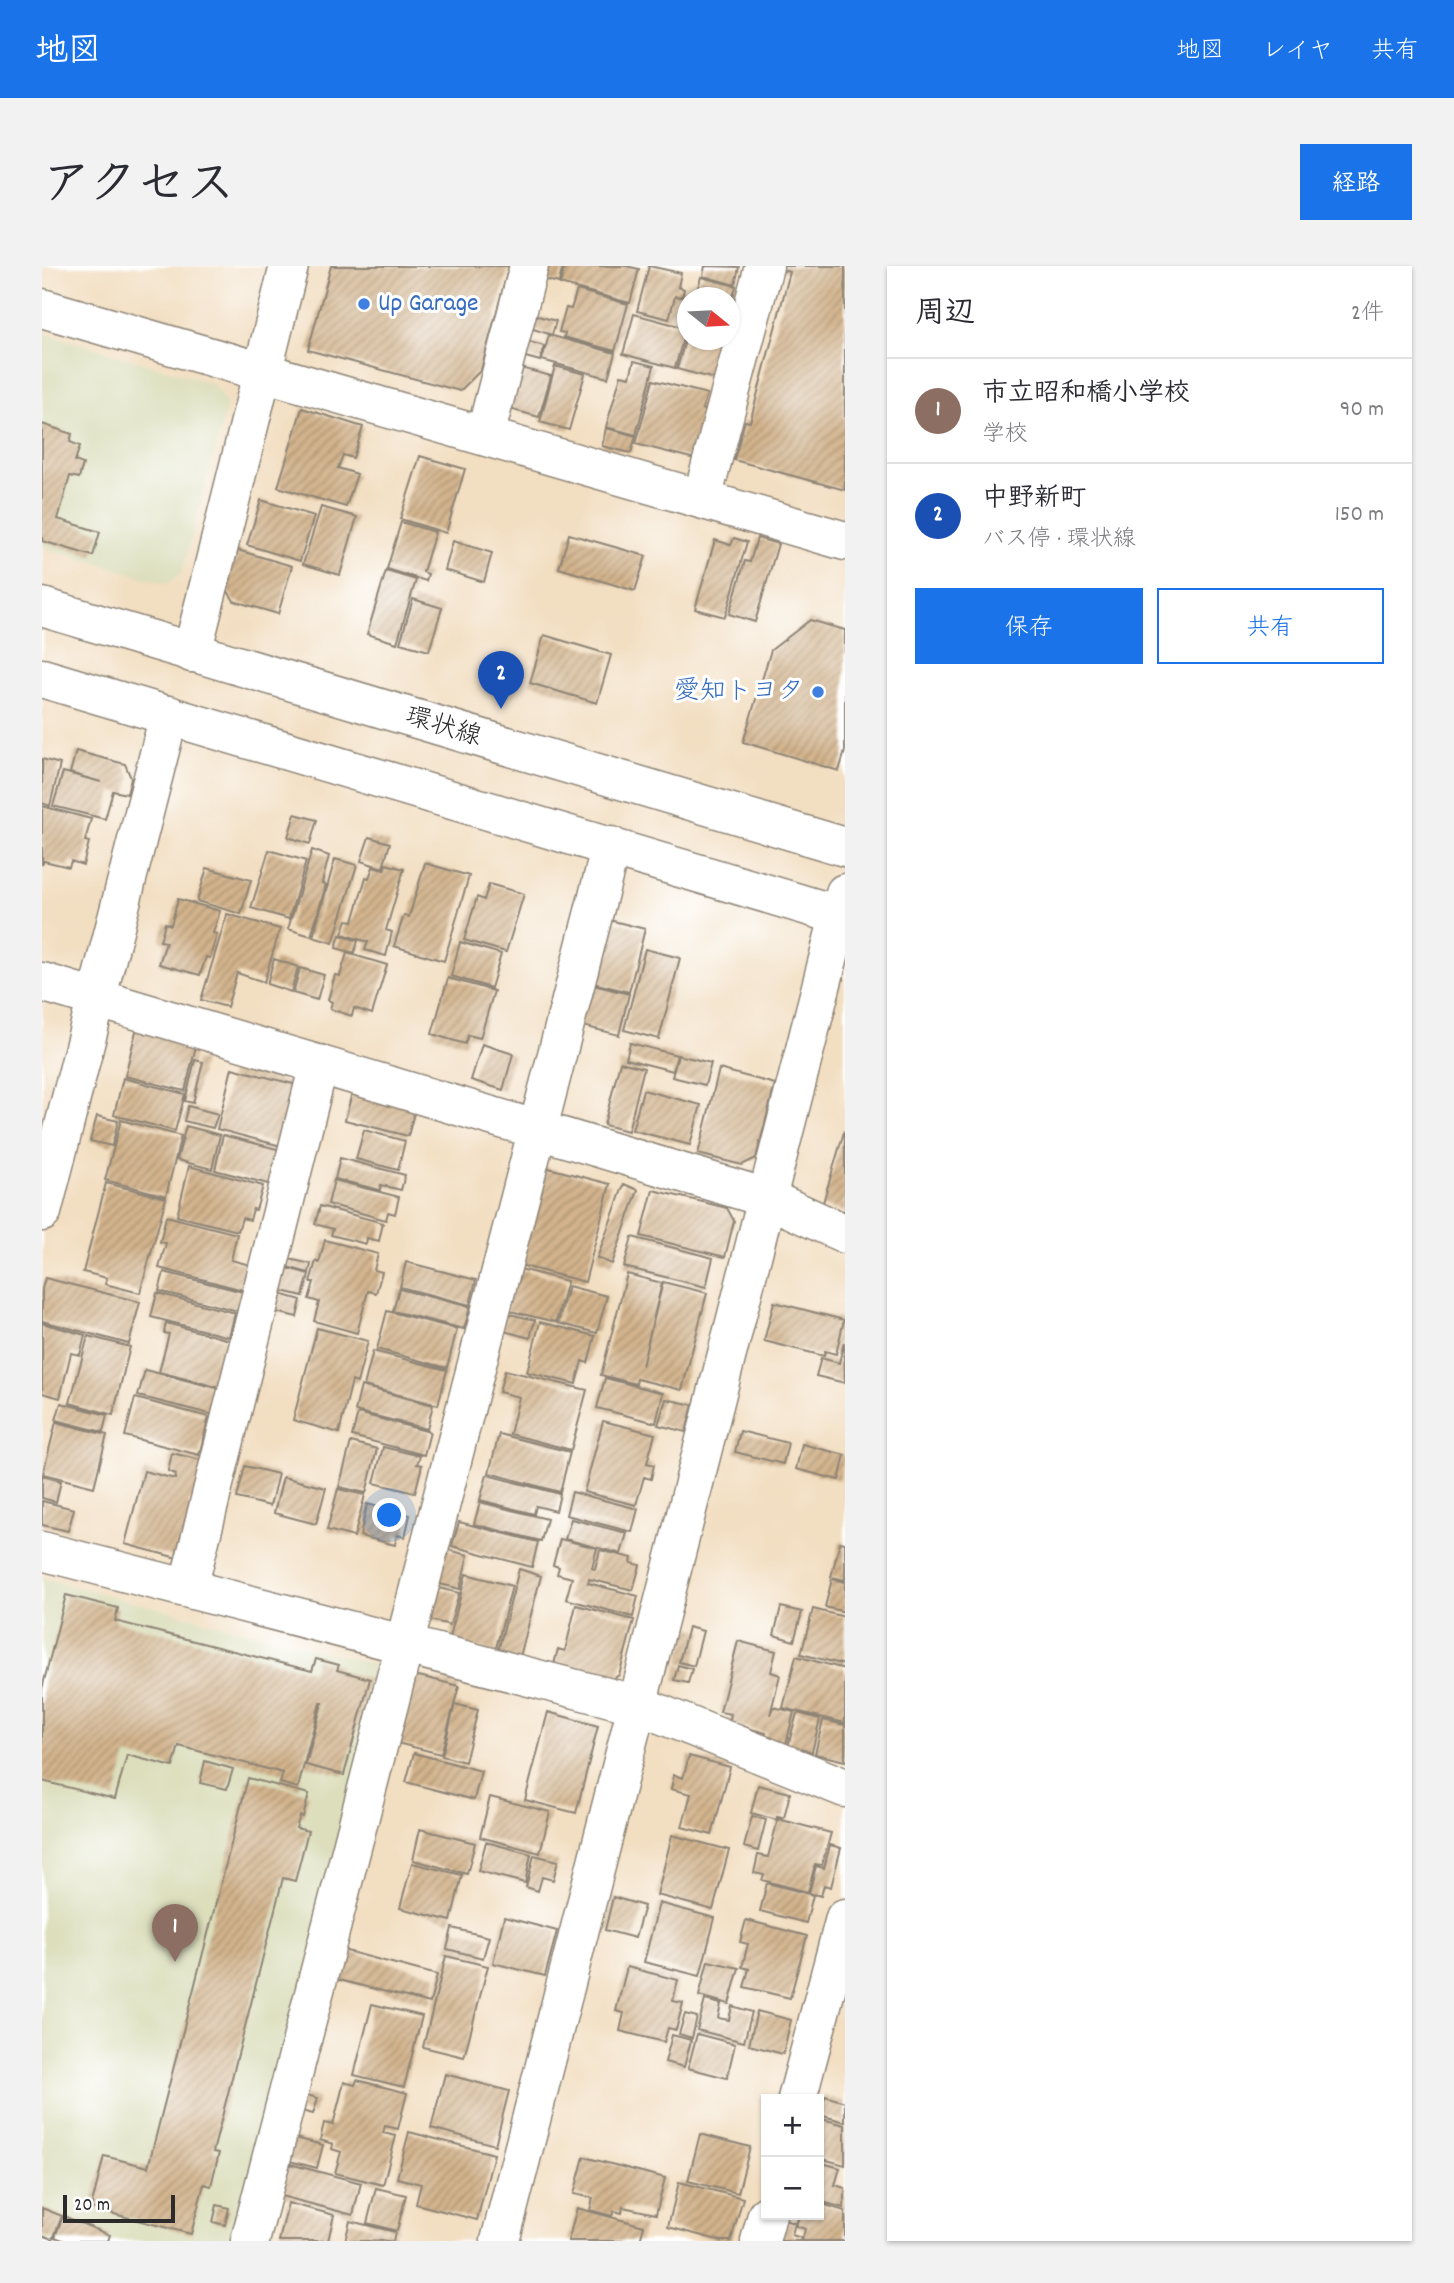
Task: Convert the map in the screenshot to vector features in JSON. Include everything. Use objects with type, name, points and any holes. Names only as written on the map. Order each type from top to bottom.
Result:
[{"type":"street","points":[[192,653],[289,266]]},
{"type":"street","points":[[485,436],[529,266]]},
{"type":"street","points":[[702,499],[764,266]]},
{"type":"street","points":[[42,308],[845,541]]},
{"type":"street","name":"環状線","points":[[42,607],[845,847]]},
{"type":"street","points":[[42,678],[611,846],[843,908],[500,2241]]},
{"type":"street","points":[[42,1212],[169,715]]},
{"type":"street","points":[[250,2241],[611,846]]},
{"type":"street","points":[[42,982],[767,1198],[845,1234]]},
{"type":"street","points":[[188,1588],[319,1064]]},
{"type":"street","points":[[42,1551],[638,1705],[845,1788]]},
{"type":"street","points":[[798,2094],[845,1918]]},
{"type":"street","points":[[760,2241],[766,2220]]},
{"type":"shaded area","points":[[42,332],[213,384],[227,405],[182,573],[167,584],[42,547]]},
{"type":"shaded area","points":[[42,1578],[373,1664],[381,1683],[237,2241],[42,2241]]},
{"type":"building","points":[[331,266],[509,266],[481,370],[460,391],[308,350]]},
{"type":"building","points":[[545,266],[563,266],[559,283],[541,279]]},
{"type":"building","points":[[565,266],[626,266],[639,269],[630,303],[560,284]]},
{"type":"building","points":[[649,266],[681,273],[669,319],[637,311]]},
{"type":"building","points":[[705,266],[739,267],[735,285],[703,276]]},
{"type":"building","points":[[782,266],[845,266],[845,490],[734,460],[745,421],[750,422],[790,272],[781,270]]},
{"type":"building","points":[[701,277],[736,286],[736,287],[698,287]]},
{"type":"building","points":[[577,290],[628,304],[615,351],[564,337],[565,333],[559,332],[566,308],[571,309]]},
{"type":"building","points":[[531,314],[556,321],[552,335],[527,327]]},
{"type":"building","points":[[634,314],[677,326],[677,350],[680,350],[675,368],[623,354]]},
{"type":"building","points":[[549,335],[615,353],[608,378],[542,360]]},
{"type":"building","points":[[526,341],[544,346],[540,361],[522,356]]},
{"type":"building","points":[[682,350],[723,350],[715,379],[677,369]]},
{"type":"building","points":[[634,361],[654,366],[636,435],[606,427],[621,375],[630,377]]},
{"type":"building","points":[[555,366],[585,374],[569,430],[540,422]]},
{"type":"building","points":[[521,368],[551,376],[539,417],[510,409]]},
{"type":"building","points":[[653,380],[707,394],[702,409],[708,411],[695,459],[636,444]]},
{"type":"building","points":[[302,408],[363,427],[353,458],[343,455],[338,468],[357,474],[346,507],[278,487]]},
{"type":"building","points":[[42,424],[72,434],[70,442],[80,446],[75,461],[83,464],[79,478],[70,476],[58,519],[100,532],[93,556],[42,541]]},
{"type":"building","points":[[606,428],[636,436],[631,453],[602,446]]},
{"type":"building","points":[[420,456],[465,469],[446,533],[400,519]]},
{"type":"building","points":[[261,500],[314,516],[300,561],[247,545]]},
{"type":"building","points":[[321,507],[357,517],[340,575],[303,564]]},
{"type":"building","points":[[401,522],[435,532],[423,572],[428,574],[426,581],[387,569]]},
{"type":"building","points":[[569,534],[646,556],[635,591],[559,568]]},
{"type":"building","points":[[734,538],[747,542],[725,617],[695,609],[715,540],[731,545]]},
{"type":"building","points":[[757,538],[778,544],[755,622],[729,614],[745,561],[750,562]]},
{"type":"building","points":[[453,541],[492,553],[484,582],[445,570]]},
{"type":"building","points":[[234,549],[292,566],[278,614],[234,601],[223,583]]},
{"type":"building","points":[[386,571],[416,580],[397,643],[367,634]]},
{"type":"building","points":[[413,599],[442,608],[429,651],[400,643]]},
{"type":"building","points":[[810,620],[845,630],[845,751],[839,771],[743,742],[771,650]]},
{"type":"building","points":[[544,635],[611,655],[597,703],[530,683]]},
{"type":"building","points":[[76,751],[125,764],[131,778],[127,794],[113,791],[105,819],[53,806],[63,772],[101,782],[70,773]]},
{"type":"building","points":[[42,759],[60,764],[50,806],[42,803]]},
{"type":"building","points":[[42,806],[91,819],[85,841],[89,842],[83,865],[71,861],[69,867],[44,861],[42,865]]},
{"type":"building","points":[[295,814],[317,820],[310,844],[288,837]]},
{"type":"building","points":[[369,837],[390,843],[383,868],[361,861]]},
{"type":"building","points":[[269,850],[306,861],[289,919],[251,908]]},
{"type":"building","points":[[312,850],[329,856],[322,883],[326,885],[311,936],[288,929]]},
{"type":"building","points":[[335,859],[357,865],[333,943],[313,937]]},
{"type":"building","points":[[425,863],[469,876],[444,961],[394,946],[404,915],[409,917]]},
{"type":"building","points":[[386,864],[404,869],[386,930],[392,932],[386,956],[365,950],[368,942],[342,934],[347,920],[353,921],[366,877],[369,878],[373,867],[384,870]]},
{"type":"building","points":[[207,868],[251,880],[241,914],[197,901]]},
{"type":"building","points":[[489,884],[524,894],[506,952],[464,940],[477,897],[484,900]]},
{"type":"building","points":[[178,899],[220,911],[213,933],[217,934],[210,958],[206,957],[200,975],[159,964],[166,942],[160,941],[165,923],[171,925]]},
{"type":"building","points":[[227,914],[280,929],[264,982],[237,973],[227,1007],[201,1000]]},
{"type":"building","points":[[605,919],[645,929],[629,992],[589,982]]},
{"type":"building","points":[[340,935],[358,941],[354,953],[336,948]]},
{"type":"building","points":[[460,942],[501,954],[491,988],[451,976]]},
{"type":"building","points":[[645,949],[680,958],[659,1039],[624,1030]]},
{"type":"building","points":[[347,953],[387,965],[372,1014],[354,1008],[352,1016],[330,1009],[332,1002],[328,1000],[335,975],[340,976]]},
{"type":"building","points":[[274,959],[298,967],[291,992],[267,984]]},
{"type":"building","points":[[300,968],[324,975],[317,1000],[293,993]]},
{"type":"building","points":[[448,978],[494,991],[480,1038],[468,1035],[465,1044],[432,1034]]},
{"type":"building","points":[[589,984],[629,994],[619,1035],[579,1025]]},
{"type":"building","points":[[137,1027],[197,1042],[185,1091],[125,1076]]},
{"type":"building","points":[[630,1043],[677,1055],[673,1071],[626,1059]]},
{"type":"building","points":[[482,1044],[513,1054],[503,1090],[471,1080]]},
{"type":"building","points":[[678,1055],[711,1063],[705,1085],[672,1077]]},
{"type":"building","points":[[195,1060],[203,1062],[193,1103],[185,1101]]},
{"type":"building","points":[[620,1062],[644,1068],[628,1131],[604,1125]]},
{"type":"building","points":[[232,1068],[297,1085],[281,1146],[217,1129]]},
{"type":"building","points":[[719,1069],[775,1084],[756,1158],[742,1165],[698,1154]]},
{"type":"building","points":[[123,1078],[185,1094],[175,1131],[114,1115]]},
{"type":"building","points":[[353,1089],[416,1105],[408,1136],[345,1120]]},
{"type":"building","points":[[643,1090],[701,1105],[690,1145],[632,1130]]},
{"type":"building","points":[[188,1106],[218,1114],[213,1128],[184,1121]]},
{"type":"building","points":[[97,1116],[118,1121],[112,1146],[90,1141]]},
{"type":"building","points":[[121,1120],[181,1136],[166,1196],[105,1180]]},
{"type":"building","points":[[186,1126],[220,1135],[212,1169],[177,1160]]},
{"type":"building","points":[[364,1130],[405,1141],[398,1170],[356,1159]]},
{"type":"building","points":[[845,1133],[845,1212],[822,1206]]},
{"type":"building","points":[[223,1135],[281,1150],[272,1185],[215,1170]]},
{"type":"building","points":[[340,1158],[405,1175],[401,1190],[381,1185],[380,1190],[335,1179]]},
{"type":"building","points":[[189,1166],[263,1186],[250,1220],[242,1218],[238,1231],[177,1216]]},
{"type":"building","points":[[541,1166],[610,1184],[585,1282],[516,1264]]},
{"type":"building","points":[[334,1180],[399,1197],[395,1214],[388,1212],[386,1220],[328,1204]]},
{"type":"building","points":[[106,1183],[166,1198],[140,1293],[105,1284],[107,1278],[83,1272]]},
{"type":"building","points":[[624,1184],[638,1190],[612,1264],[597,1258]]},
{"type":"building","points":[[653,1190],[727,1208],[734,1221],[725,1257],[641,1236]]},
{"type":"building","points":[[320,1206],[383,1223],[379,1241],[367,1238],[366,1244],[331,1235],[333,1229],[315,1224]]},
{"type":"building","points":[[166,1216],[237,1234],[231,1260],[254,1266],[247,1291],[159,1268],[166,1243],[160,1242]]},
{"type":"building","points":[[632,1237],[713,1258],[706,1287],[624,1267]]},
{"type":"building","points":[[325,1240],[378,1254],[374,1270],[382,1272],[376,1293],[368,1291],[357,1333],[314,1321],[319,1302],[309,1299],[314,1282],[310,1282]]},
{"type":"building","points":[[289,1259],[311,1264],[309,1273],[287,1267]]},
{"type":"building","points":[[406,1262],[476,1280],[470,1305],[400,1287]]},
{"type":"building","points":[[280,1266],[309,1274],[303,1296],[274,1289]]},
{"type":"building","points":[[516,1268],[567,1281],[556,1322],[506,1310]]},
{"type":"building","points":[[164,1272],[243,1292],[238,1311],[159,1291]]},
{"type":"building","points":[[627,1274],[662,1283],[642,1366],[663,1282],[707,1293],[682,1390],[637,1379],[636,1384],[601,1375]]},
{"type":"building","points":[[45,1278],[140,1302],[129,1344],[42,1321],[42,1289]]},
{"type":"building","points":[[568,1286],[607,1296],[597,1333],[558,1323]]},
{"type":"building","points":[[399,1289],[470,1307],[464,1329],[393,1311]]},
{"type":"building","points":[[273,1292],[301,1300],[297,1317],[268,1310]]},
{"type":"building","points":[[157,1293],[235,1313],[229,1337],[151,1317]]},
{"type":"building","points":[[774,1302],[844,1320],[836,1354],[825,1351],[824,1356],[764,1341]]},
{"type":"building","points":[[387,1311],[457,1329],[447,1368],[377,1349]]},
{"type":"building","points":[[505,1313],[535,1320],[530,1338],[500,1330]]},
{"type":"building","points":[[540,1322],[595,1336],[588,1363],[582,1361],[576,1384],[527,1372]]},
{"type":"building","points":[[42,1323],[85,1335],[80,1355],[71,1353],[60,1398],[42,1393]]},
{"type":"building","points":[[166,1323],[233,1341],[221,1388],[159,1372],[169,1334],[164,1333]]},
{"type":"building","points":[[317,1328],[368,1341],[357,1383],[352,1381],[339,1433],[293,1420]]},
{"type":"building","points":[[88,1336],[130,1347],[113,1415],[70,1403]]},
{"type":"building","points":[[844,1342],[845,1383],[816,1376],[821,1358],[839,1363]]},
{"type":"building","points":[[373,1351],[447,1370],[438,1405],[364,1386]]},
{"type":"building","points":[[145,1370],[221,1389],[214,1415],[138,1396]]},
{"type":"building","points":[[505,1370],[587,1390],[571,1450],[510,1434],[519,1397],[499,1392]]},
{"type":"building","points":[[605,1378],[663,1393],[656,1423],[597,1408]]},
{"type":"building","points":[[361,1386],[433,1405],[427,1429],[355,1411]]},
{"type":"building","points":[[135,1398],[209,1417],[199,1455],[125,1436]]},
{"type":"building","points":[[666,1399],[693,1405],[686,1432],[658,1425]]},
{"type":"building","points":[[61,1403],[107,1415],[103,1432],[56,1420]]},
{"type":"building","points":[[358,1413],[430,1432],[424,1455],[352,1436]]},
{"type":"building","points":[[603,1421],[655,1434],[647,1463],[654,1465],[651,1479],[644,1477],[636,1505],[584,1492]]},
{"type":"building","points":[[56,1422],[107,1435],[94,1487],[43,1474]]},
{"type":"building","points":[[740,1431],[788,1443],[783,1464],[735,1452]]},
{"type":"building","points":[[499,1434],[570,1452],[560,1492],[489,1473]]},
{"type":"building","points":[[351,1442],[377,1449],[366,1493],[339,1487]]},
{"type":"building","points":[[802,1444],[845,1455],[839,1480],[796,1469]]},
{"type":"building","points":[[383,1447],[420,1456],[417,1464],[422,1465],[415,1493],[374,1483]]},
{"type":"building","points":[[172,1453],[205,1461],[195,1501],[190,1500],[188,1508],[194,1510],[181,1559],[125,1544],[144,1471],[175,1479],[176,1474],[168,1471]]},
{"type":"building","points":[[245,1466],[278,1474],[270,1506],[237,1498]]},
{"type":"building","points":[[487,1475],[560,1494],[556,1511],[536,1506],[534,1514],[480,1500]]},
{"type":"building","points":[[42,1476],[61,1481],[56,1502],[42,1498]]},
{"type":"building","points":[[283,1477],[326,1488],[316,1524],[274,1513]]},
{"type":"building","points":[[338,1489],[365,1495],[354,1537],[327,1530]]},
{"type":"building","points":[[572,1492],[638,1509],[632,1532],[566,1515]]},
{"type":"building","points":[[42,1501],[74,1509],[68,1531],[42,1525]]},
{"type":"building","points":[[480,1502],[547,1519],[541,1541],[474,1524]]},
{"type":"building","points":[[367,1504],[410,1515],[405,1537],[397,1535],[395,1545],[360,1536]]},
{"type":"building","points":[[571,1519],[627,1533],[621,1554],[565,1539]]},
{"type":"building","points":[[459,1522],[538,1542],[532,1567],[452,1546]]},
{"type":"building","points":[[560,1539],[597,1548],[592,1568],[595,1569],[600,1550],[632,1558],[631,1563],[640,1565],[633,1590],[589,1579],[588,1583],[638,1596],[633,1617],[566,1599],[572,1578],[557,1574],[559,1567],[553,1565]]},
{"type":"building","points":[[840,1542],[845,1543],[845,1580],[831,1577]]},
{"type":"building","points":[[441,1548],[468,1555],[460,1589],[432,1582]]},
{"type":"building","points":[[519,1569],[541,1576],[519,1661],[497,1655]]},
{"type":"building","points":[[466,1574],[512,1586],[495,1652],[449,1641]]},
{"type":"building","points":[[832,1579],[845,1582],[845,1612],[825,1607]]},
{"type":"building","points":[[430,1586],[459,1593],[450,1625],[422,1618]]},
{"type":"building","points":[[66,1595],[118,1608],[115,1621],[312,1671],[316,1659],[339,1665],[337,1670],[370,1679],[344,1775],[306,1765],[320,1703],[298,1788],[280,1783],[283,1773],[179,1746],[173,1767],[127,1755],[115,1799],[42,1781],[42,1689]]},
{"type":"building","points":[[576,1605],[634,1620],[619,1675],[607,1682],[553,1668],[558,1649],[565,1651]]},
{"type":"building","points":[[781,1607],[802,1612],[794,1641],[774,1635]]},
{"type":"building","points":[[813,1609],[845,1617],[845,1665],[801,1654]]},
{"type":"building","points":[[688,1627],[703,1631],[694,1666],[679,1662]]},
{"type":"building","points":[[738,1641],[776,1651],[771,1672],[780,1675],[770,1715],[773,1707],[794,1712],[786,1744],[765,1739],[766,1733],[729,1723],[731,1714],[720,1712]]},
{"type":"building","points":[[796,1656],[845,1669],[845,1723],[783,1708]]},
{"type":"building","points":[[678,1665],[692,1669],[688,1683],[674,1680]]},
{"type":"building","points":[[419,1676],[459,1686],[441,1754],[393,1742],[408,1682]]},
{"type":"building","points":[[455,1704],[478,1710],[465,1762],[442,1756]]},
{"type":"building","points":[[548,1712],[598,1726],[576,1813],[525,1800]]},
{"type":"building","points":[[797,1713],[820,1719],[812,1752],[788,1746]]},
{"type":"building","points":[[823,1720],[845,1725],[845,1761],[815,1754]]},
{"type":"building","points":[[414,1753],[481,1771],[474,1800],[406,1782]]},
{"type":"building","points":[[689,1756],[730,1767],[712,1835],[682,1827],[691,1794],[671,1789],[674,1775],[683,1778]]},
{"type":"building","points":[[205,1761],[233,1769],[227,1789],[200,1783]]},
{"type":"building","points":[[248,1778],[309,1794],[303,1817],[300,1816],[296,1828],[308,1831],[295,1881],[283,1878],[213,2152],[219,2153],[211,2186],[204,2184],[191,2234],[91,2208],[104,2156],[148,2167]]},
{"type":"building","points":[[758,1785],[790,1793],[784,1818],[777,1817],[777,1820],[751,1813]]},
{"type":"building","points":[[490,1797],[550,1812],[540,1853],[480,1837]]},
{"type":"building","points":[[752,1816],[766,1820],[758,1851],[744,1847]]},
{"type":"building","points":[[778,1819],[831,1833],[822,1865],[815,1864],[808,1892],[762,1880],[764,1875],[754,1873],[758,1855],[768,1857]]},
{"type":"building","points":[[420,1829],[475,1843],[467,1874],[413,1860]]},
{"type":"building","points":[[672,1835],[729,1850],[713,1910],[657,1895]]},
{"type":"building","points":[[486,1842],[531,1854],[525,1883],[478,1871]]},
{"type":"building","points":[[830,1845],[841,1848],[831,1887],[824,1885],[821,1896],[809,1893],[816,1866],[824,1868]]},
{"type":"building","points":[[534,1855],[558,1861],[553,1880],[542,1877],[538,1891],[526,1887]]},
{"type":"building","points":[[412,1863],[462,1875],[451,1921],[400,1908]]},
{"type":"building","points":[[767,1883],[813,1895],[806,1923],[760,1911]]},
{"type":"building","points":[[613,1897],[644,1906],[635,1938],[605,1930]]},
{"type":"building","points":[[659,1903],[715,1918],[700,1976],[644,1962]]},
{"type":"building","points":[[504,1917],[557,1931],[545,1976],[493,1963]]},
{"type":"building","points":[[746,1920],[807,1936],[790,1998],[744,1987],[749,1969],[742,1967],[748,1944],[740,1942]]},
{"type":"building","points":[[452,1928],[489,1937],[483,1958],[447,1949]]},
{"type":"building","points":[[339,1949],[437,1975],[430,2003],[331,1978]]},
{"type":"building","points":[[446,1956],[488,1966],[464,2057],[423,2047]]},
{"type":"building","points":[[708,1961],[739,1968],[729,2004],[699,1996]]},
{"type":"building","points":[[627,1967],[678,1980],[673,2001],[683,2003],[676,2030],[668,2028],[664,2042],[620,2031],[624,2013],[616,2011]]},
{"type":"building","points":[[705,2000],[721,2004],[718,2018],[729,2020],[732,2006],[752,2012],[744,2042],[697,2030]]},
{"type":"building","points":[[372,2004],[422,2016],[404,2087],[354,2075]]},
{"type":"building","points":[[757,2011],[791,2020],[783,2054],[749,2045]]},
{"type":"building","points":[[685,2014],[697,2017],[692,2038],[679,2034]]},
{"type":"building","points":[[697,2034],[735,2044],[727,2078],[688,2068]]},
{"type":"building","points":[[672,2035],[691,2040],[684,2067],[665,2062]]},
{"type":"building","points":[[445,2074],[509,2091],[495,2145],[431,2128]]},
{"type":"building","points":[[357,2080],[407,2093],[398,2129],[385,2126],[383,2133],[396,2136],[383,2185],[335,2173],[341,2152],[332,2149],[333,2144],[320,2140],[324,2123],[333,2125],[344,2082],[355,2085]]},
{"type":"building","points":[[303,2094],[318,2098],[313,2114],[298,2110]]},
{"type":"building","points":[[825,2096],[845,2102],[845,2122],[824,2116]]},
{"type":"building","points":[[824,2120],[845,2125],[845,2165],[824,2159]]},
{"type":"building","points":[[409,2132],[494,2154],[477,2220],[416,2204],[421,2184],[397,2178]]},
{"type":"building","points":[[700,2134],[750,2147],[738,2193],[688,2181]]},
{"type":"building","points":[[291,2137],[323,2145],[317,2168],[285,2160]]},
{"type":"building","points":[[584,2157],[665,2178],[656,2214],[623,2207],[622,2213],[614,2211],[612,2216],[590,2210],[593,2198],[574,2194]]},
{"type":"building","points":[[824,2163],[840,2168],[835,2185],[845,2188],[844,2208],[824,2202]]},
{"type":"building","points":[[290,2164],[361,2183],[353,2215],[281,2196]]},
{"type":"building","points":[[679,2182],[743,2198],[731,2241],[668,2227]]},
{"type":"building","points":[[376,2188],[406,2195],[397,2231],[367,2223]]},
{"type":"building","points":[[288,2203],[334,2215],[328,2241],[279,2241]]},
{"type":"building","points":[[217,2205],[229,2208],[225,2225],[213,2222]]},
{"type":"building","points":[[824,2205],[845,2211],[845,2241],[802,2241],[805,2229],[796,2226],[798,2220],[824,2220]]},
{"type":"building","points":[[42,2208],[62,2216],[53,2239],[42,2235]]},
{"type":"building","points":[[577,2208],[644,2226],[640,2241],[568,2241]]},
{"type":"building","points":[[63,2216],[110,2235],[108,2241],[65,2241],[55,2237]]},
{"type":"building","points":[[772,2220],[795,2223],[792,2235],[801,2238],[800,2241],[766,2241]]},
{"type":"building","points":[[350,2221],[395,2232],[393,2241],[345,2241]]},
{"type":"place","name":"Up Garage","points":[[364,304]]},
{"type":"place","name":"愛知トヨタ","points":[[818,692]]},
{"type":"place","name":"中野新町","points":[[501,709]]},
{"type":"place","name":"市立昭和橋小学校","points":[[175,1962]]}]
